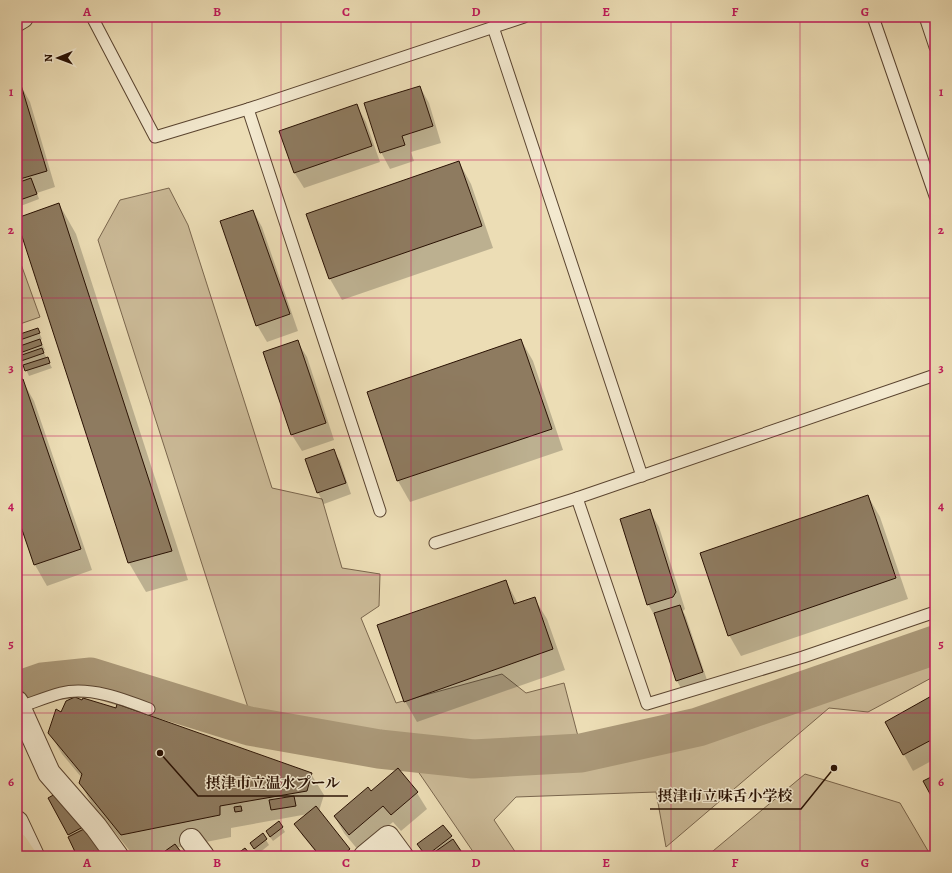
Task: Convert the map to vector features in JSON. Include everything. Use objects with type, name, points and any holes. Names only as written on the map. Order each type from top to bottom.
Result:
[{"type":"main road","points":[[17,844],[25,856]]},
{"type":"street","points":[[17,20],[22,17]]},
{"type":"street","points":[[18,706],[49,773],[96,827],[117,856]]},
{"type":"street","points":[[17,822],[33,856]]},
{"type":"street","points":[[364,856],[388,837],[402,856]]},
{"type":"lane","points":[[92,17],[155,137],[248,109],[524,17]]},
{"type":"lane","points":[[873,17],[935,196]]},
{"type":"lane","points":[[925,17],[935,47]]},
{"type":"lane","points":[[493,27],[642,476]]},
{"type":"lane","points":[[248,109],[380,511]]},
{"type":"lane","points":[[435,543],[577,498],[935,375]]},
{"type":"lane","points":[[577,498],[647,704],[803,657],[935,612]]},
{"type":"lane","points":[[18,706],[63,693],[86,692],[117,697],[149,709]]},
{"type":"shaded area","points":[[169,188],[188,225],[272,488],[322,499],[342,568],[380,574],[379,606],[361,618],[396,703],[502,674],[526,693],[564,683],[579,740],[475,748],[380,740],[252,720],[98,240],[120,200]]},
{"type":"shaded area","points":[[17,253],[40,317],[17,325]]},
{"type":"shaded area","points":[[935,652],[935,676],[868,712],[829,708],[666,847],[656,792],[516,797],[494,820],[518,856],[476,856],[415,767],[585,759],[700,732]]},
{"type":"shaded area","points":[[805,774],[900,803],[931,856],[707,856]]},
{"type":"building","points":[[21,85],[47,171],[20,179],[17,171],[17,86]]},
{"type":"building","points":[[420,86],[433,126],[402,136],[405,145],[380,153],[364,103]]},
{"type":"building","points":[[357,104],[372,146],[294,173],[279,131]]},
{"type":"building","points":[[459,161],[482,226],[329,279],[306,214]]},
{"type":"building","points":[[31,178],[37,194],[17,201],[17,183]]},
{"type":"building","points":[[59,203],[172,551],[128,563],[17,221],[17,218]]},
{"type":"building","points":[[253,210],[290,314],[256,326],[220,221]]},
{"type":"building","points":[[38,328],[40,333],[17,341],[17,335]]},
{"type":"building","points":[[40,339],[42,345],[17,354],[17,347]]},
{"type":"building","points":[[521,339],[552,429],[397,481],[367,392]]},
{"type":"building","points":[[298,340],[326,423],[291,435],[263,352]]},
{"type":"building","points":[[42,348],[44,353],[21,361],[19,356]]},
{"type":"building","points":[[48,357],[50,363],[25,371],[23,365]]},
{"type":"building","points":[[23,379],[81,549],[34,565],[17,515],[17,381]]},
{"type":"building","points":[[334,449],[346,483],[317,493],[305,459]]},
{"type":"building","points":[[868,495],[896,578],[728,636],[700,553]]},
{"type":"building","points":[[650,509],[676,592],[673,597],[647,605],[620,519]]},
{"type":"building","points":[[506,580],[514,604],[535,597],[553,649],[404,702],[377,625]]},
{"type":"building","points":[[680,605],[703,672],[676,681],[654,613]]},
{"type":"building","points":[[935,694],[935,738],[903,755],[885,722]]},
{"type":"building","points":[[75,697],[116,708],[117,704],[312,773],[307,791],[220,806],[220,815],[121,835],[79,783],[82,774],[48,733],[56,709],[61,712],[66,701]]},
{"type":"building","points":[[398,768],[418,792],[391,815],[383,806],[349,835],[334,816],[368,787],[371,791]]},
{"type":"building","points":[[935,775],[935,803],[923,781]]},
{"type":"building","points":[[57,793],[83,827],[68,835],[48,798]]},
{"type":"building","points":[[294,796],[296,806],[271,810],[269,800]]},
{"type":"building","points":[[241,806],[242,811],[235,812],[234,807]]},
{"type":"building","points":[[316,806],[350,849],[342,856],[320,856],[294,824]]},
{"type":"building","points":[[279,821],[283,827],[270,837],[266,831]]},
{"type":"building","points":[[443,825],[452,836],[426,856],[417,844]]},
{"type":"building","points":[[88,827],[102,854],[96,856],[94,851],[85,856],[77,856],[68,837]]},
{"type":"building","points":[[263,833],[267,839],[254,849],[250,843]]},
{"type":"building","points":[[453,839],[461,851],[453,856],[429,856]]},
{"type":"building","points":[[175,844],[184,856],[158,856]]},
{"type":"building","points":[[245,848],[249,853],[245,856],[234,856]]},
{"type":"waterway","points":[[17,691],[43,682],[91,677],[249,726],[379,749],[473,759],[581,753],[698,727],[935,645]]},
{"type":"place","name":"摂津市立温水プール","points":[[160,753]]},
{"type":"place","name":"摂津市立味舌小学校","points":[[834,768]]}]
